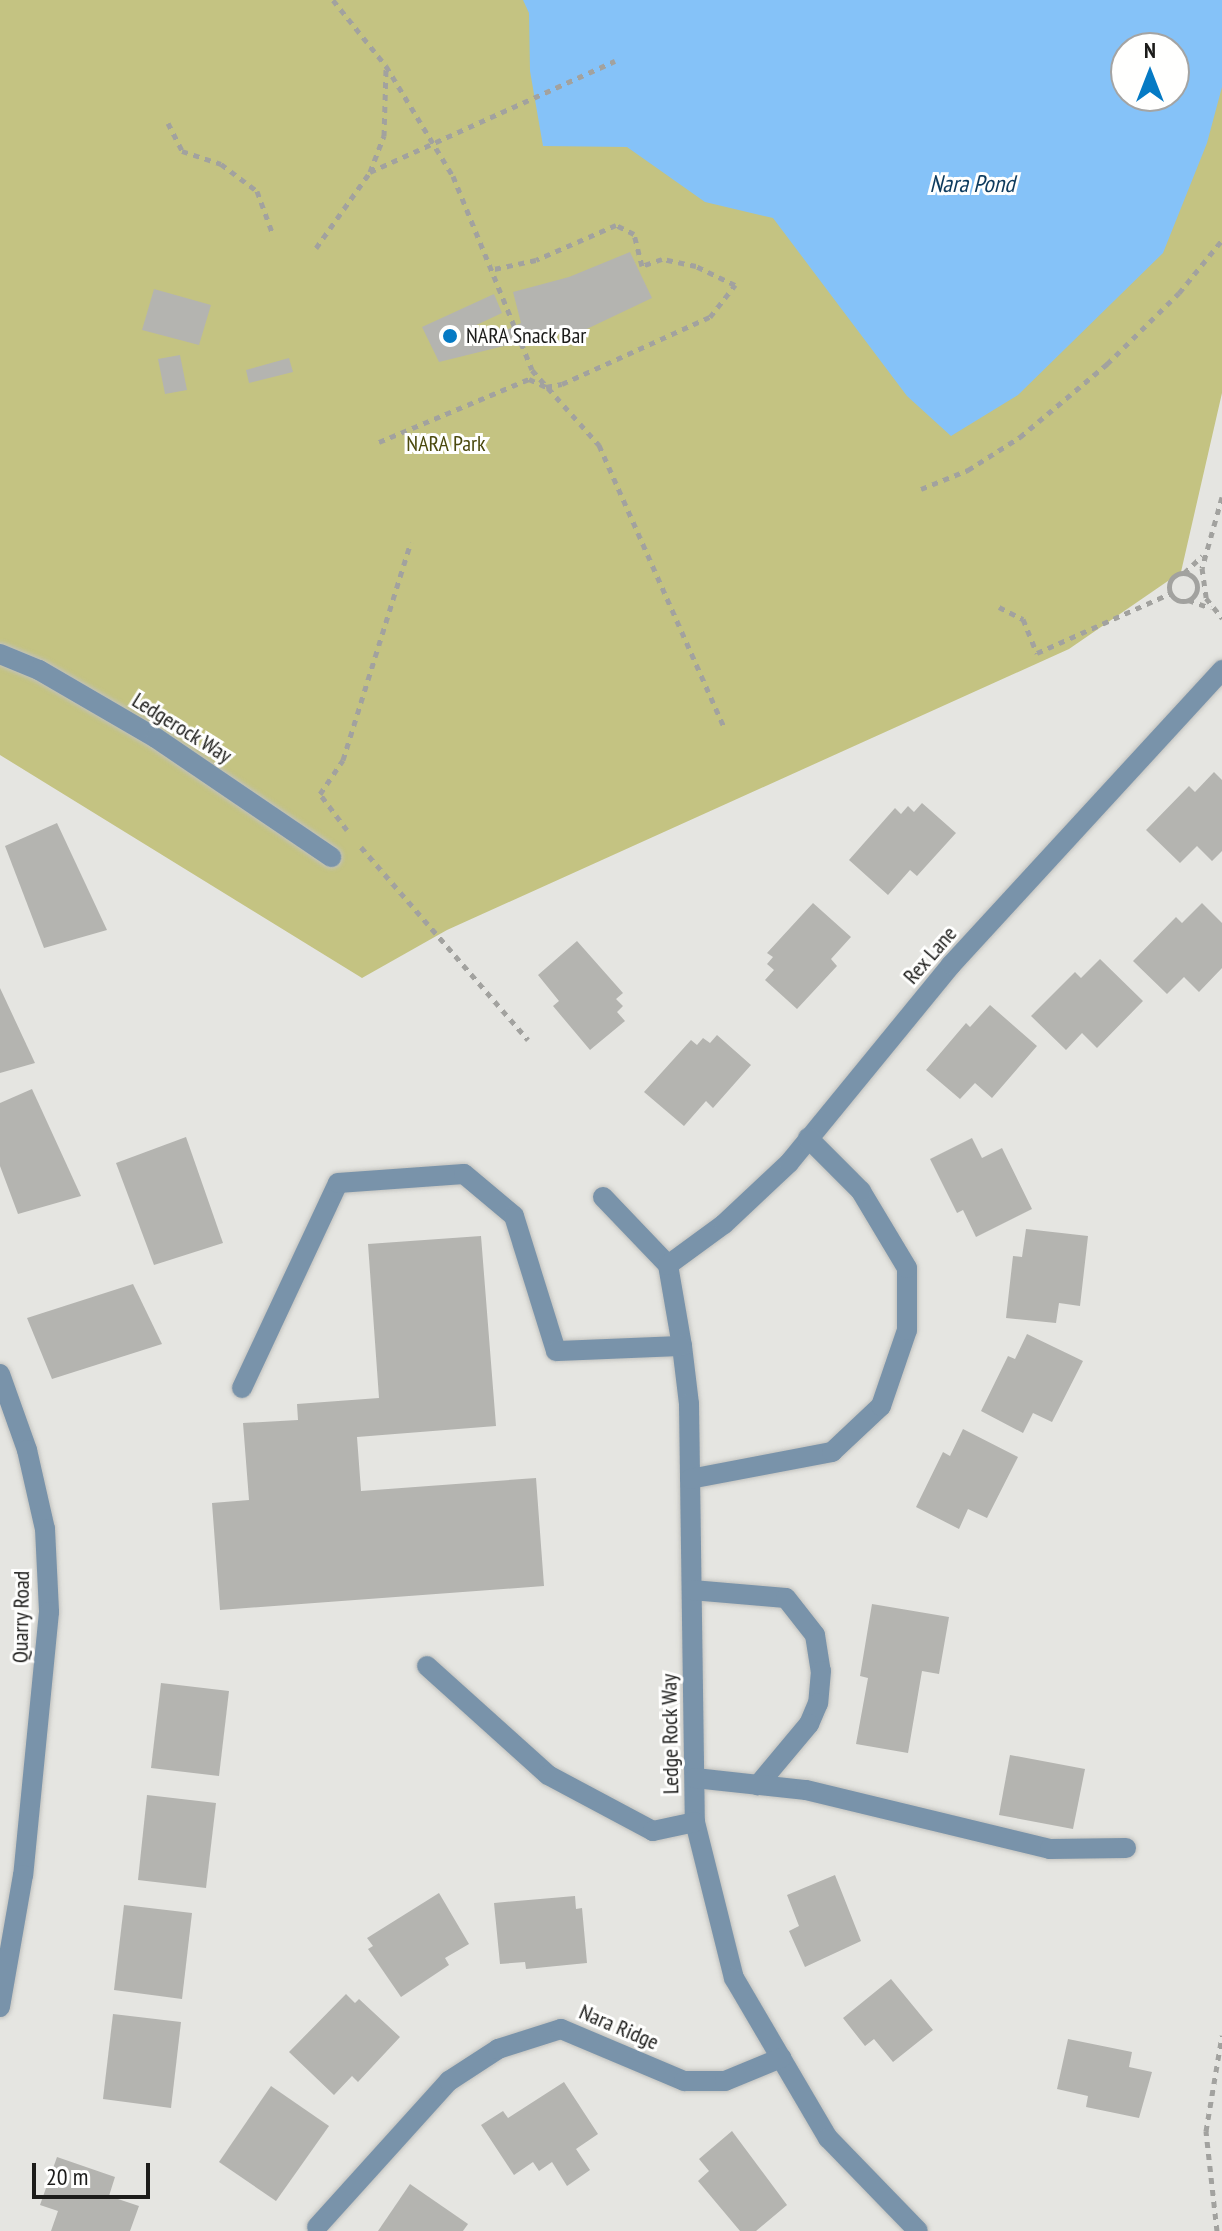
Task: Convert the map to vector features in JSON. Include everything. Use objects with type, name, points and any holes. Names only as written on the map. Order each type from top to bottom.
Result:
[{"type":"street","name":"Ledgerock Way","points":[[0,654],[39,670],[156,738],[331,857]]},
{"type":"street","name":"Rex Lane","points":[[668,1265],[724,1224],[808,1138],[951,965],[1222,670]]},
{"type":"street","points":[[690,1479],[832,1452],[881,1406],[907,1330],[907,1268],[861,1191],[808,1138]]},
{"type":"street","points":[[242,1388],[338,1183],[464,1174],[514,1216],[556,1351],[682,1346]]},
{"type":"street","points":[[603,1197],[668,1265]]},
{"type":"street","name":"Ledge Rock Way","points":[[668,1265],[682,1346],[690,1479],[695,1822],[734,1978],[828,2138],[918,2231]]},
{"type":"street","name":"Quarry Road","points":[[0,1374],[27,1450],[45,1529],[49,1612],[23,1875],[0,2007]]},
{"type":"street","points":[[692,1590],[786,1598],[815,1635],[821,1671],[818,1703],[809,1724],[758,1785]]},
{"type":"street","points":[[427,1666],[548,1775],[653,1831],[695,1822]]},
{"type":"street","points":[[695,1778],[806,1790],[1050,1849],[1126,1848]]},
{"type":"street","name":"Nara Ridge","points":[[317,2227],[449,2081],[498,2049],[561,2029],[684,2081],[725,2081],[781,2058]]},
{"type":"path","points":[[333,0],[386,66],[434,141],[494,269],[532,370],[599,445],[725,729]]},
{"type":"path","points":[[370,172],[615,61]]},
{"type":"path","points":[[316,248],[370,172],[384,136],[386,66]]},
{"type":"path","points":[[168,123],[182,151],[221,164],[257,191],[272,232]]},
{"type":"path","points":[[379,442],[529,379],[546,387],[562,384],[710,317],[735,285],[696,266],[662,259],[642,266],[634,234],[616,225],[536,260],[494,269]]},
{"type":"path","points":[[921,489],[968,470],[1020,437],[1107,364],[1179,293],[1222,240]]},
{"type":"path","points":[[1171,593],[1171,581],[1194,568],[1204,551],[1222,497]]},
{"type":"path","points":[[411,542],[343,760],[320,794],[528,1040]]},
{"type":"path","points":[[1204,551],[1202,583],[1222,618]]},
{"type":"path","points":[[1180,574],[1196,581],[1194,595],[1187,600]]},
{"type":"path","points":[[999,607],[1023,619],[1037,653],[1171,593],[1216,612]]},
{"type":"path","points":[[1217,2231],[1206,2131],[1222,2035]]},
{"type":"green space","name":"NARA Park","points":[[0,0],[1222,0],[1222,393],[1181,572],[1069,649],[447,930],[362,978],[0,755]]},
{"type":"water","name":"Nara Pond","points":[[523,0],[1222,0],[1222,87],[1207,143],[1163,253],[1018,395],[951,436],[907,396],[773,218],[705,202],[627,147],[543,146],[530,71],[529,13]]},
{"type":"building","points":[[630,252],[652,298],[572,336],[557,333],[439,362],[422,327],[494,294],[502,313],[470,328],[477,344],[521,323],[513,292],[569,277]]},
{"type":"building","points":[[154,289],[211,305],[199,345],[142,330]]},
{"type":"building","points":[[180,355],[187,390],[165,394],[158,359]]},
{"type":"building","points":[[289,358],[293,372],[249,383],[246,370]]},
{"type":"building","points":[[1214,772],[1222,780],[1222,851],[1212,861],[1197,846],[1180,863],[1146,830],[1189,786],[1195,792]]},
{"type":"building","points":[[922,803],[956,833],[917,876],[910,870],[888,895],[849,860],[895,808],[901,814],[908,806],[914,812]]},
{"type":"building","points":[[57,823],[107,930],[44,948],[5,846]]},
{"type":"building","points":[[813,903],[851,937],[831,959],[837,966],[797,1009],[765,980],[774,970],[767,964],[773,957],[767,953]]},
{"type":"building","points":[[1202,903],[1222,923],[1222,968],[1199,992],[1184,977],[1167,994],[1133,961],[1176,917],[1182,923]]},
{"type":"building","points":[[577,941],[623,993],[616,999],[623,1006],[617,1012],[625,1021],[590,1050],[553,1006],[559,1001],[538,975]]},
{"type":"building","points":[[1100,959],[1143,1001],[1097,1048],[1082,1033],[1066,1050],[1031,1016],[1075,972],[1081,978]]},
{"type":"building","points":[[0,988],[35,1063],[0,1073]]},
{"type":"building","points":[[990,1005],[1037,1046],[992,1098],[975,1083],[960,1099],[926,1070],[966,1023],[970,1027]]},
{"type":"building","points":[[717,1035],[751,1065],[713,1108],[706,1101],[684,1126],[644,1092],[691,1040],[697,1045],[703,1038],[710,1043]]},
{"type":"building","points":[[32,1089],[81,1196],[18,1214],[0,1166],[0,1103]]},
{"type":"building","points":[[186,1137],[223,1243],[154,1265],[116,1163]]},
{"type":"building","points":[[972,1138],[982,1158],[1002,1148],[1032,1209],[976,1237],[963,1210],[957,1213],[930,1159]]},
{"type":"building","points":[[1026,1229],[1088,1236],[1080,1306],[1059,1303],[1056,1323],[1006,1318],[1013,1256],[1022,1257]]},
{"type":"building","points":[[481,1236],[496,1426],[357,1437],[361,1491],[536,1478],[544,1586],[220,1610],[212,1503],[249,1500],[243,1423],[298,1420],[297,1404],[379,1398],[368,1244]]},
{"type":"building","points":[[133,1284],[162,1344],[52,1379],[27,1318]]},
{"type":"building","points":[[1027,1334],[1083,1361],[1052,1422],[1033,1413],[1023,1433],[981,1411],[1008,1356],[1015,1359]]},
{"type":"building","points":[[963,1429],[1018,1457],[987,1518],[968,1509],[959,1529],[916,1507],[943,1452],[950,1456]]},
{"type":"building","points":[[872,1604],[949,1617],[939,1674],[922,1671],[908,1753],[856,1744],[868,1678],[860,1676]]},
{"type":"building","points":[[161,1683],[229,1691],[219,1776],[151,1768]]},
{"type":"building","points":[[1010,1755],[1085,1769],[1073,1829],[999,1815]]},
{"type":"building","points":[[147,1795],[216,1803],[206,1888],[138,1880]]},
{"type":"building","points":[[835,1875],[861,1941],[805,1967],[789,1931],[799,1926],[787,1895]]},
{"type":"building","points":[[439,1893],[469,1944],[445,1958],[449,1965],[401,1997],[368,1949],[373,1946],[367,1938]]},
{"type":"building","points":[[575,1896],[576,1909],[582,1908],[587,1963],[526,1969],[525,1962],[500,1964],[494,1903]]},
{"type":"building","points":[[124,1905],[192,1913],[182,1999],[114,1990]]},
{"type":"building","points":[[891,1979],[933,2030],[893,2062],[874,2039],[865,2046],[843,2018]]},
{"type":"building","points":[[346,1994],[355,2003],[359,1999],[400,2037],[358,2082],[352,2076],[334,2095],[289,2052]]},
{"type":"building","points":[[113,2014],[181,2022],[171,2108],[103,2099]]},
{"type":"building","points":[[1068,2039],[1132,2052],[1129,2067],[1152,2072],[1139,2118],[1086,2107],[1088,2096],[1057,2089]]},
{"type":"building","points":[[564,2082],[598,2134],[576,2149],[590,2170],[567,2186],[552,2162],[539,2171],[533,2162],[514,2175],[481,2125],[503,2111],[508,2118]]},
{"type":"building","points":[[271,2086],[329,2126],[276,2201],[219,2162]]},
{"type":"building","points":[[732,2131],[787,2205],[756,2231],[740,2231],[698,2181],[709,2171],[699,2159]]},
{"type":"building","points":[[57,2157],[115,2177],[109,2196],[139,2206],[130,2231],[51,2231],[58,2211],[40,2205]]},
{"type":"building","points":[[410,2184],[468,2224],[463,2231],[378,2231]]},
{"type":"place","name":"NARA Snack Bar","points":[[450,336]]}]
